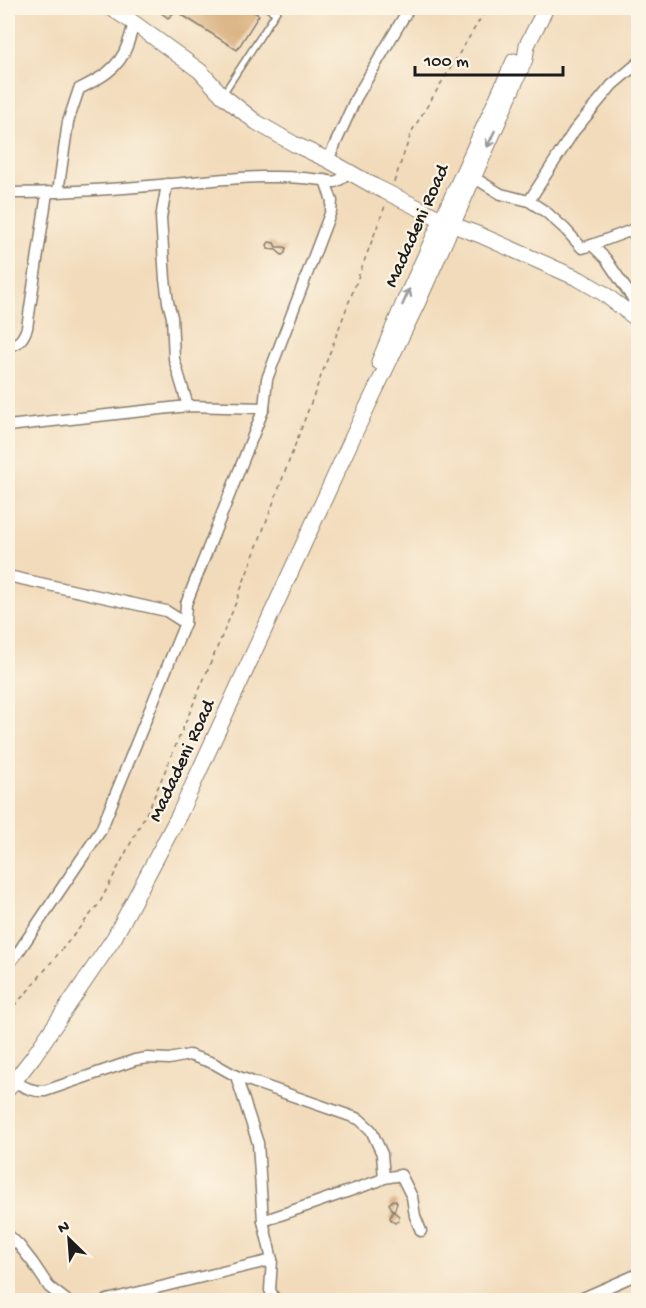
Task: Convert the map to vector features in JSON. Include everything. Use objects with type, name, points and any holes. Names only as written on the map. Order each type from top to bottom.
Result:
[{"type":"street","points":[[111,8],[200,71],[222,95],[256,122],[417,208],[579,279],[603,293],[636,318]]},
{"type":"street","points":[[328,160],[356,98],[409,8]]},
{"type":"street","name":"Madadeni Road","points":[[10,1085],[33,1056],[114,938],[184,804],[356,430],[408,324],[447,222],[516,56],[527,45],[546,8]]},
{"type":"street","points":[[8,346],[21,340],[27,328],[52,192],[68,122],[79,89],[101,78],[116,65],[126,49],[134,23]]},
{"type":"street","points":[[529,201],[574,131],[612,85],[639,63]]},
{"type":"street","points":[[8,193],[52,192],[243,177],[281,177],[335,182],[348,171]]},
{"type":"street","points":[[468,174],[501,194],[529,201],[546,212],[582,248],[632,230],[639,224]]},
{"type":"street","name":"Madadeni Road","points":[[447,222],[453,196],[468,174]]},
{"type":"street","points":[[8,965],[101,830],[185,623],[186,604],[264,408],[267,379],[330,212],[332,201],[325,180]]},
{"type":"street","points":[[167,184],[161,218],[165,279],[172,324],[174,359],[188,406]]},
{"type":"street","points":[[417,208],[432,205],[453,196]]},
{"type":"street","points":[[592,245],[606,259],[633,299],[636,318]]},
{"type":"street","points":[[8,426],[188,406],[264,408]]},
{"type":"street","points":[[8,576],[166,611],[185,623]]},
{"type":"street","points":[[166,611],[186,604]]},
{"type":"street","points":[[10,1085],[37,1092],[45,1091],[135,1060],[169,1059],[189,1055],[213,1063],[236,1076],[359,1119],[371,1130],[382,1154],[384,1178]]},
{"type":"street","points":[[236,1076],[258,1143],[263,1221],[272,1260],[270,1290],[275,1300]]},
{"type":"street","points":[[263,1221],[384,1178],[401,1175],[412,1197],[415,1216],[421,1231]]},
{"type":"street","points":[[8,1234],[26,1254],[49,1287],[66,1300]]},
{"type":"street","points":[[107,1300],[272,1260]]},
{"type":"street","points":[[583,1299],[639,1274]]},
{"type":"lane","points":[[222,95],[277,10],[267,8]]},
{"type":"path","points":[[8,1011],[27,993],[99,904],[151,804],[233,610],[412,131],[487,8]]},
{"type":"building","points":[[155,8],[248,8],[259,15],[237,50],[176,11],[168,18]]},
{"type":"building","points":[[269,242],[274,243],[276,247],[286,248],[285,253],[282,255],[276,250],[268,249]]},
{"type":"building","points":[[393,1200],[397,1203],[394,1212],[399,1216],[395,1223],[390,1218],[393,1211],[389,1204]]}]
